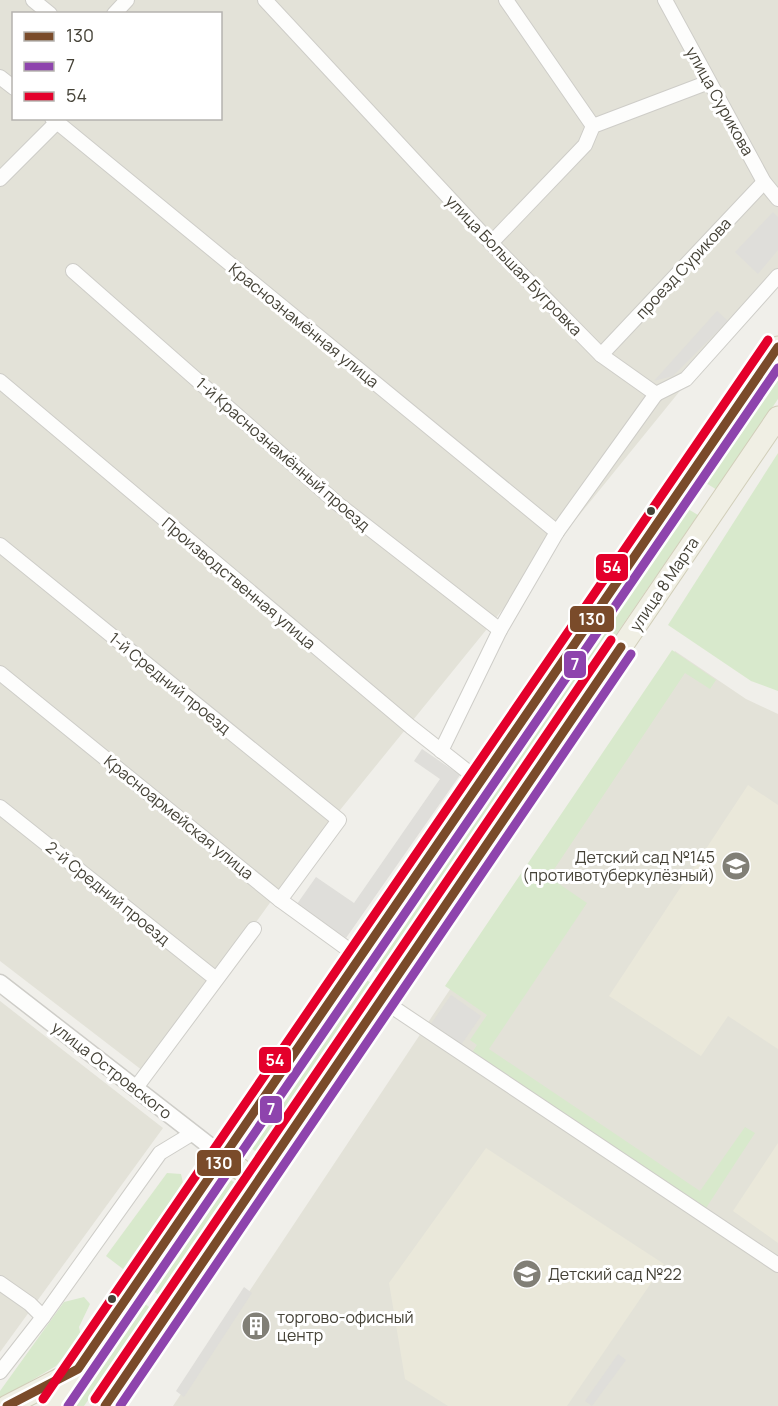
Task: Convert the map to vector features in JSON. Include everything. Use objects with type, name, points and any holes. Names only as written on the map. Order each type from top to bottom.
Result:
[{"type":"main road","points":[[53,1406],[778,346]]},
{"type":"main road","name":"улица 8 Марта","points":[[105,1406],[778,417]]},
{"type":"main road","points":[[224,1157],[258,1182]]},
{"type":"main road","points":[[7,1406],[78,1369]]},
{"type":"street","points":[[33,0],[48,12]]},
{"type":"street","points":[[116,12],[127,0]]},
{"type":"street","name":"улица Большая Бугровка","points":[[265,0],[491,243],[601,355],[656,394]]},
{"type":"street","points":[[506,0],[593,126]]},
{"type":"street","name":"улица Сурикова","points":[[665,0],[764,182],[778,199]]},
{"type":"street","points":[[0,77],[12,86]]},
{"type":"street","points":[[491,243],[585,145],[593,126],[709,82]]},
{"type":"street","points":[[0,179],[55,120]]},
{"type":"street","name":"Краснознамённая улица","points":[[55,120],[557,532]]},
{"type":"street","name":"проезд Сурикова","points":[[601,355],[764,182]]},
{"type":"street","name":"1-й Краснознамённый проезд","points":[[73,271],[338,504],[500,630]]},
{"type":"street","points":[[441,751],[500,630],[557,532],[656,394],[686,379],[778,276]]},
{"type":"street","name":"Производственная улица","points":[[0,381],[441,751],[481,782]]},
{"type":"street","name":"1-й Средний проезд","points":[[0,545],[339,820],[280,900]]},
{"type":"street","name":"Красноармейская улица","points":[[0,673],[280,900],[360,958]]},
{"type":"street","name":"2-й Средний проезд","points":[[0,807],[216,979]]},
{"type":"street","points":[[135,1089],[254,929]]},
{"type":"street","name":"улица Островского","points":[[0,984],[224,1157]]},
{"type":"street","points":[[382,1000],[778,1265]]},
{"type":"street","points":[[0,1372],[43,1317],[160,1153],[193,1133]]},
{"type":"street","points":[[0,1283],[30,1304],[43,1317]]},
{"type":"shaded area","points":[[0,0],[778,0],[778,270],[310,847],[147,1074],[0,961]]},
{"type":"shaded area","points":[[773,212],[778,217],[778,250],[758,274],[735,252]]},
{"type":"shaded area","points":[[717,311],[728,321],[673,376],[654,381]]},
{"type":"shaded area","points":[[675,651],[746,699],[778,714],[778,1406],[173,1406]]},
{"type":"shaded area","points":[[422,749],[460,775],[346,938],[297,904],[316,877],[354,903],[440,779],[414,761]]},
{"type":"shaded area","name":"Детский сад №145 (противотуберкулёзный)","points":[[748,785],[778,805],[778,1049],[728,1016],[701,1056],[609,996]]},
{"type":"shaded area","points":[[451,995],[481,1016],[461,1045],[431,1024]]},
{"type":"shaded area","points":[[0,1001],[163,1128],[0,1352]]},
{"type":"shaded area","points":[[778,1143],[778,1243],[733,1211]]},
{"type":"shaded area","name":"Детский сад №22","points":[[486,1148],[664,1264],[567,1406],[448,1406],[405,1379],[389,1283]]},
{"type":"shaded area","points":[[244,1287],[252,1293],[184,1397],[176,1391]]},
{"type":"shaded area","points":[[618,1354],[626,1360],[592,1406],[585,1401]]},
{"type":"green space","points":[[778,377],[778,399],[717,490],[706,483]]},
{"type":"green space","points":[[778,453],[778,691],[751,681],[668,625]]},
{"type":"green space","points":[[688,509],[698,515],[382,976],[373,970]]},
{"type":"green space","points":[[672,650],[716,680],[710,689],[685,673],[549,877],[587,903],[489,1049],[700,1191],[745,1127],[755,1133],[706,1208],[471,1054],[477,1045],[470,1040],[487,1015],[445,986]]},
{"type":"green space","points":[[364,978],[371,983],[259,1154],[251,1148]]},
{"type":"green space","points":[[167,1173],[181,1174],[183,1183],[123,1269],[106,1256]]},
{"type":"green space","points":[[229,1179],[237,1184],[160,1296],[152,1290]]},
{"type":"green space","points":[[84,1297],[90,1304],[79,1327],[81,1336],[56,1366],[0,1399],[0,1391],[64,1302]]},
{"type":"green space","points":[[145,1304],[152,1309],[84,1406],[72,1406]]},
{"type":"transit line","name":"54","points":[[43,1399],[768,340]]},
{"type":"transit line","name":"130","points":[[7,1406],[78,1369],[778,347]]},
{"type":"transit line","name":"7","points":[[68,1406],[778,368]]},
{"type":"transit line","name":"54","points":[[95,1399],[611,640]]},
{"type":"transit line","name":"130","points":[[105,1406],[621,647]]},
{"type":"transit line","name":"7","points":[[120,1406],[631,654]]},
{"type":"place","name":"Детский сад №145 (противотуберкулёзный)","points":[[736,866]]},
{"type":"place","name":"Детский сад №22","points":[[527,1274]]},
{"type":"place","name":"торгово-офисный центр","points":[[256,1326]]}]
